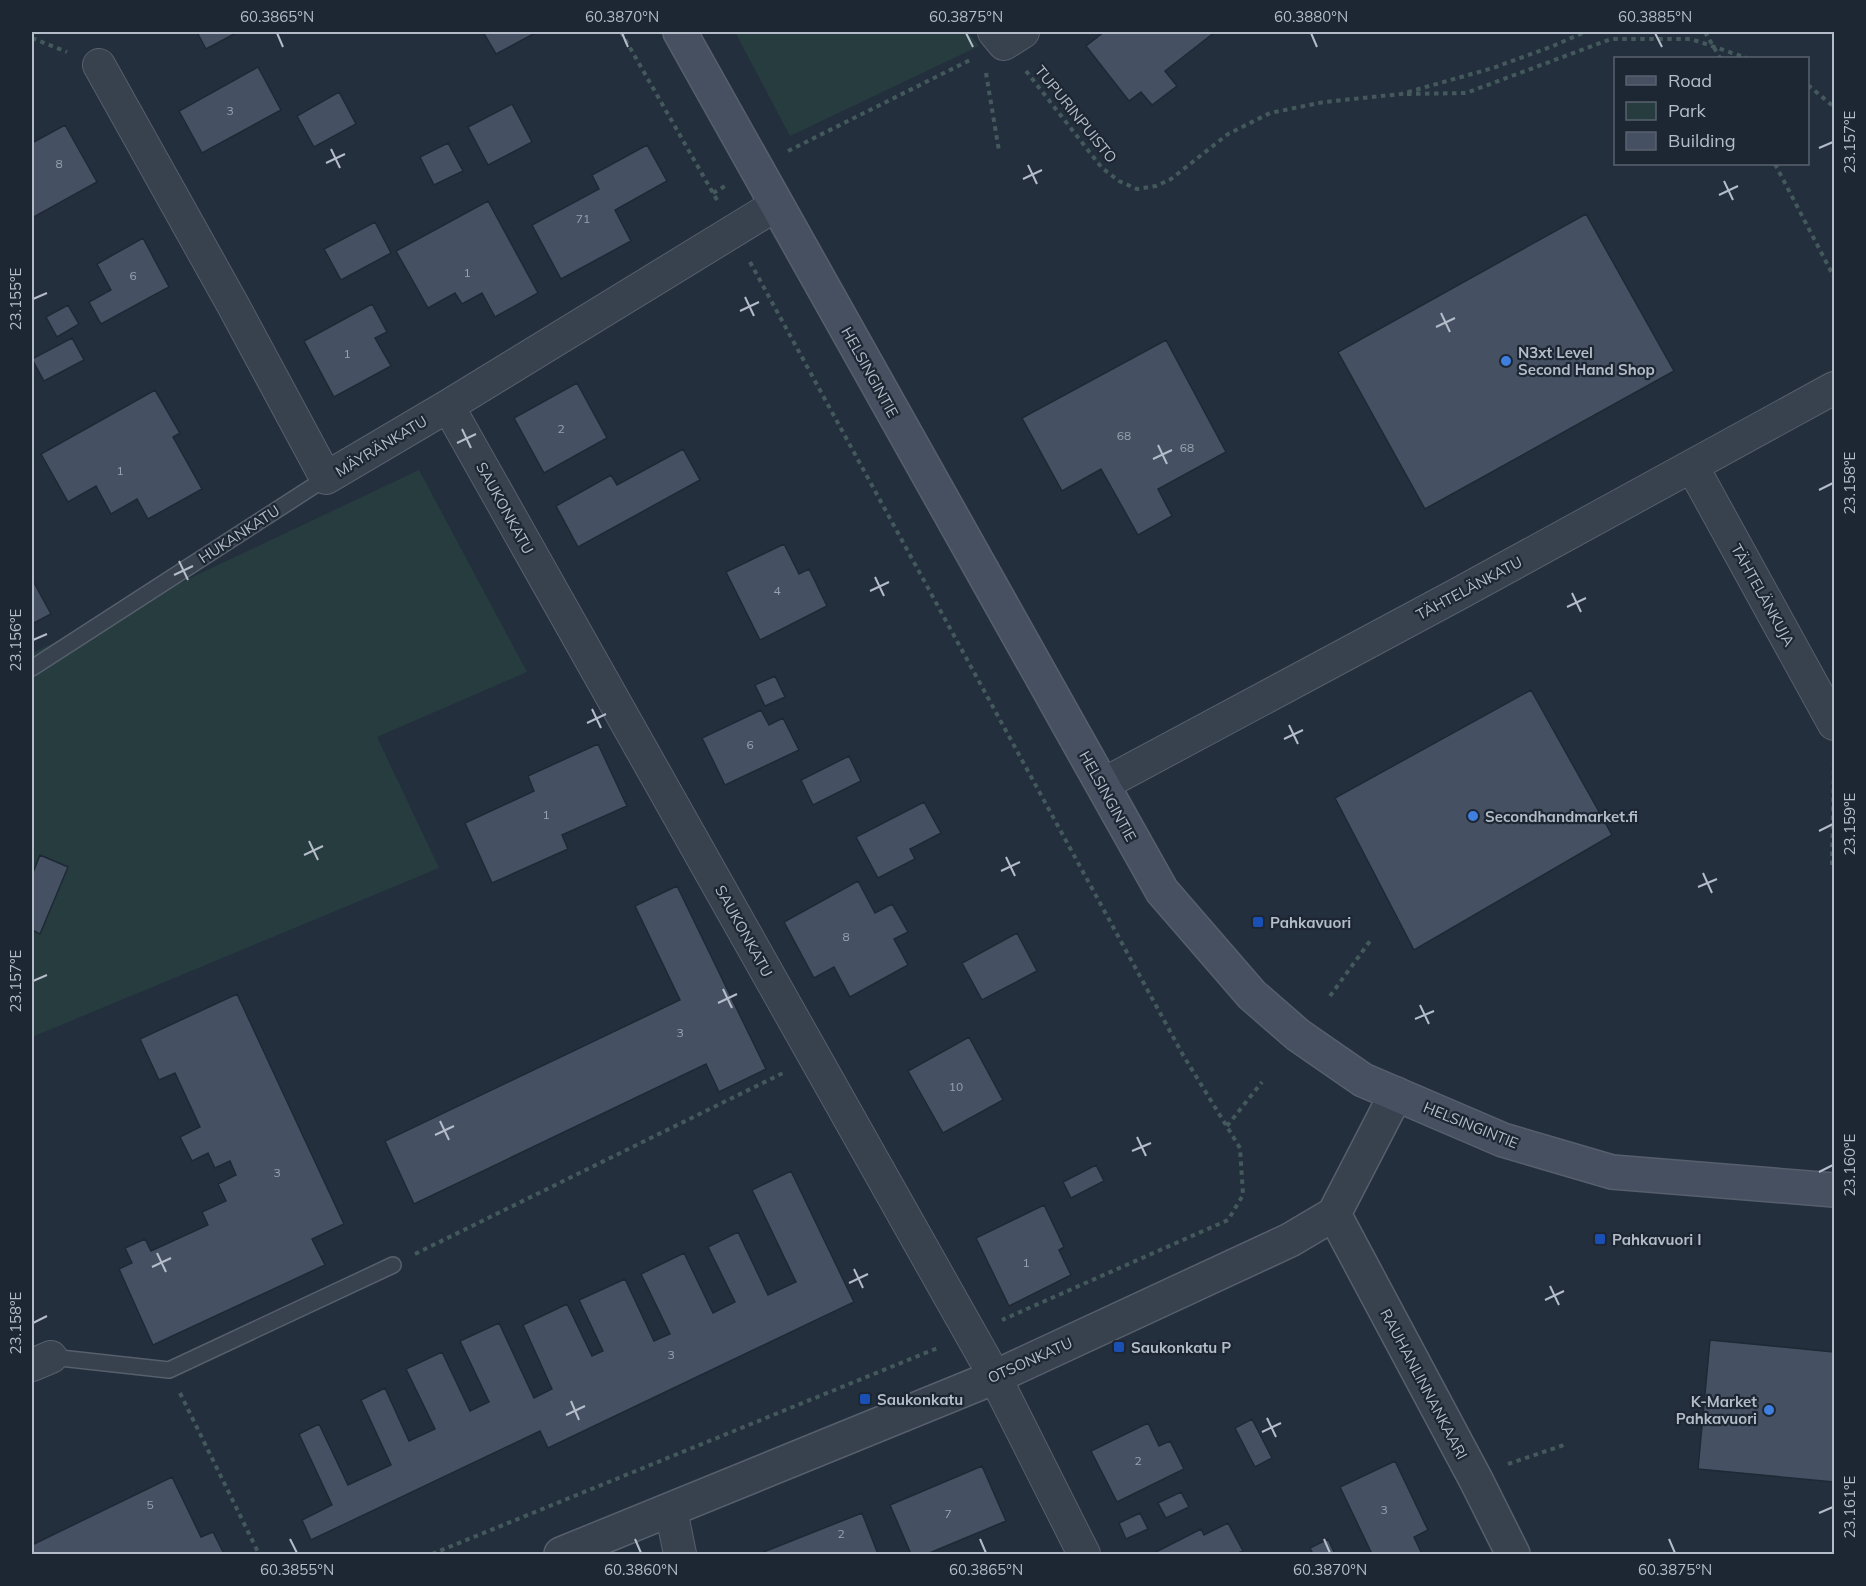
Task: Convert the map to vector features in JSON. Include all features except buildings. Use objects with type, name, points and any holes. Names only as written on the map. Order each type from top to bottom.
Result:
[{"type":"main road","name":"HELSINGINTIE","points":[[680,32],[1162,891],[1252,995],[1298,1035],[1363,1080],[1503,1140],[1612,1172],[1834,1190]]},
{"type":"street","name":"MÄYRÄNKATU","points":[[99,65],[233,305],[326,478],[776,205]]},
{"type":"street","name":"TÄHTELÄNKATU","points":[[1102,785],[1834,388]]},
{"type":"street","name":"SAUKONKATU","points":[[448,406],[995,1377],[1084,1554]]},
{"type":"street","name":"TÄHTELÄNKUJA","points":[[1692,466],[1834,724]]},
{"type":"street","points":[[1334,1214],[1396,1094]]},
{"type":"street","name":"OTSONKATU","points":[[561,1554],[995,1377],[1290,1240],[1334,1214]]},
{"type":"street","name":"RAUHANLINNANKAARI","points":[[1334,1214],[1513,1554]]},
{"type":"street","points":[[671,1510],[680,1554]]},
{"type":"lane","name":"HUKANKATU","points":[[32,668],[326,478]]},
{"type":"lane","points":[[41,1361],[169,1370],[393,1265]]},
{"type":"path","points":[[432,1554],[969,1334],[1228,1220],[1243,1194],[1240,1148],[1183,1055],[713,193],[621,32]]},
{"type":"path","name":"TUPURINPUISTO","points":[[1401,94],[1493,68],[1585,32]]},
{"type":"path","points":[[1705,32],[1719,57]]},
{"type":"path","name":"TUPURINPUISTO","points":[[1001,40],[1102,168],[1119,182],[1137,189],[1155,186],[1171,179],[1228,134],[1270,114],[1324,102],[1401,94],[1466,93],[1611,39],[1691,39],[1744,57]]},
{"type":"path","points":[[713,193],[1001,40],[999,151]]},
{"type":"path","points":[[1809,86],[1834,107]]},
{"type":"path","points":[[1776,165],[1834,277]]},
{"type":"path","points":[[1832,865],[1834,724]]},
{"type":"path","points":[[1330,996],[1370,941]]},
{"type":"path","points":[[393,1265],[814,1057]]},
{"type":"path","points":[[1227,1126],[1262,1082]]},
{"type":"path","points":[[169,1370],[259,1554]]},
{"type":"path","points":[[1507,1464],[1567,1444]]},
{"type":"green space","points":[[735,32],[968,32],[979,46],[790,136]]},
{"type":"green space","points":[[419,470],[527,672],[377,737],[439,868],[32,1037],[32,653]]},
{"type":"place","name":"N3xt Level Second Hand Shop","points":[[1506,361]]},
{"type":"place","name":"Secondhandmarket.fi","points":[[1473,816]]},
{"type":"place","name":"Pahkavuori","points":[[1258,922]]},
{"type":"place","name":"Pahkavuori I","points":[[1600,1239]]},
{"type":"place","name":"Saukonkatu P","points":[[1119,1347]]},
{"type":"place","name":"Saukonkatu","points":[[865,1399]]},
{"type":"place","name":"K-Market Pahkavuori","points":[[1769,1410]]}]
